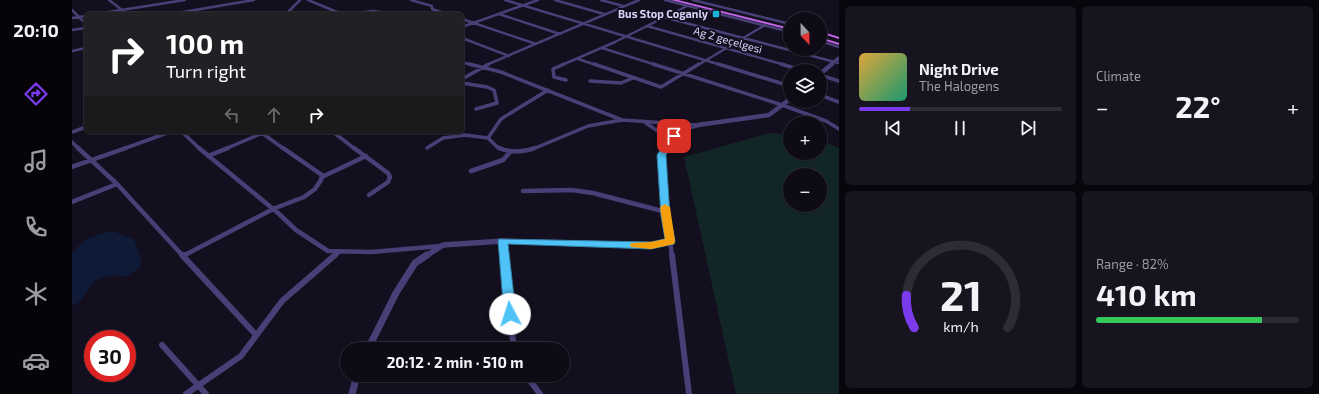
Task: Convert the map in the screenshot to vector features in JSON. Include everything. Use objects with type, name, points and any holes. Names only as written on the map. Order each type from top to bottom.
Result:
[{"type":"main road","points":[[673,0],[783,26]]},
{"type":"main road","points":[[684,0],[783,25]]},
{"type":"main road","points":[[827,37],[839,39]]},
{"type":"main road","points":[[827,39],[839,46]]},
{"type":"street","points":[[109,0],[122,10]]},
{"type":"street","points":[[109,12],[185,0]]},
{"type":"street","points":[[183,12],[254,0]]},
{"type":"street","points":[[288,12],[300,0]]},
{"type":"street","points":[[308,0],[337,12]]},
{"type":"street","points":[[411,0],[432,6],[432,9],[441,12]]},
{"type":"street","points":[[505,0],[783,84]]},
{"type":"street","points":[[464,26],[538,0]]},
{"type":"street","points":[[555,0],[604,14]]},
{"type":"street","points":[[601,0],[623,6]]},
{"type":"street","points":[[464,78],[480,68],[639,0]]},
{"type":"street","points":[[665,0],[765,25],[783,26]]},
{"type":"street","points":[[693,0],[783,25]]},
{"type":"street","points":[[566,80],[554,77],[553,70],[688,6]]},
{"type":"street","points":[[72,10],[84,22]]},
{"type":"street","points":[[359,12],[390,12]]},
{"type":"street","points":[[499,14],[560,34]]},
{"type":"street","points":[[72,18],[84,16]]},
{"type":"street","points":[[663,17],[839,63]]},
{"type":"street","points":[[464,20],[536,44]]},
{"type":"street","points":[[578,59],[661,87],[765,25]]},
{"type":"street","name":"Ag 2 geçelgesi","points":[[647,26],[783,65]]},
{"type":"street","points":[[72,30],[84,28]]},
{"type":"street","points":[[464,39],[509,56]]},
{"type":"street","points":[[72,51],[84,48]]},
{"type":"street","points":[[602,48],[782,105],[826,122],[839,129]]},
{"type":"street","points":[[827,68],[839,58]]},
{"type":"street","points":[[464,63],[480,68],[501,72],[622,120]]},
{"type":"street","points":[[827,77],[839,81]]},
{"type":"street","points":[[590,81],[621,83],[634,78]]},
{"type":"street","points":[[464,83],[487,87],[494,90],[497,103],[476,109]]},
{"type":"street","points":[[488,138],[501,119],[526,102],[548,90]]},
{"type":"street","points":[[827,98],[839,102]]},
{"type":"street","points":[[689,394],[666,212],[662,155],[674,136],[684,129],[698,125],[770,115],[782,105]]},
{"type":"street","points":[[427,148],[443,138],[465,134],[488,138],[496,146],[510,152],[527,150],[588,126],[622,120],[698,125]]},
{"type":"street","points":[[642,121],[659,132],[669,143]]},
{"type":"street","points":[[72,132],[84,128]]},
{"type":"street","points":[[72,167],[164,134]]},
{"type":"street","points":[[184,134],[208,156],[273,208],[296,230],[328,251],[371,252],[503,241],[651,245],[670,241]]},
{"type":"street","points":[[208,156],[262,134]]},
{"type":"street","points":[[265,134],[322,176]]},
{"type":"street","points":[[336,134],[388,173],[390,177],[388,182],[369,195]]},
{"type":"street","points":[[72,142],[90,161],[117,184],[256,335]]},
{"type":"street","points":[[471,171],[503,160],[510,152]]},
{"type":"street","points":[[183,256],[273,208],[304,197],[315,189],[322,176],[366,156]]},
{"type":"street","points":[[72,202],[117,184]]},
{"type":"street","points":[[523,191],[572,190],[593,193],[666,212]]},
{"type":"street","points":[[503,241],[513,342]]},
{"type":"street","points":[[372,342],[396,293],[415,264],[442,246]]},
{"type":"street","points":[[186,394],[241,356],[282,301],[339,252]]},
{"type":"street","points":[[162,345],[206,394]]},
{"type":"street","points":[[352,394],[355,382]]},
{"type":"street","points":[[531,382],[540,394]]},
{"type":"green space","points":[[769,133],[783,134],[783,160],[827,160],[827,143],[839,148],[839,394],[736,394],[684,157]]},
{"type":"water","points":[[106,232],[115,232],[134,239],[141,259],[141,267],[125,277],[113,275],[96,280],[78,303],[72,306],[72,252],[87,239]]},
{"type":"slow traffic","points":[[635,245],[651,245],[670,241],[665,216],[665,207]]},
{"type":"place","name":"Bus Stop Coganly","points":[[716,14]]},
{"type":"route","points":[[510,314],[503,241],[610,245],[651,245],[670,241],[665,216],[662,155],[674,136]]}]
